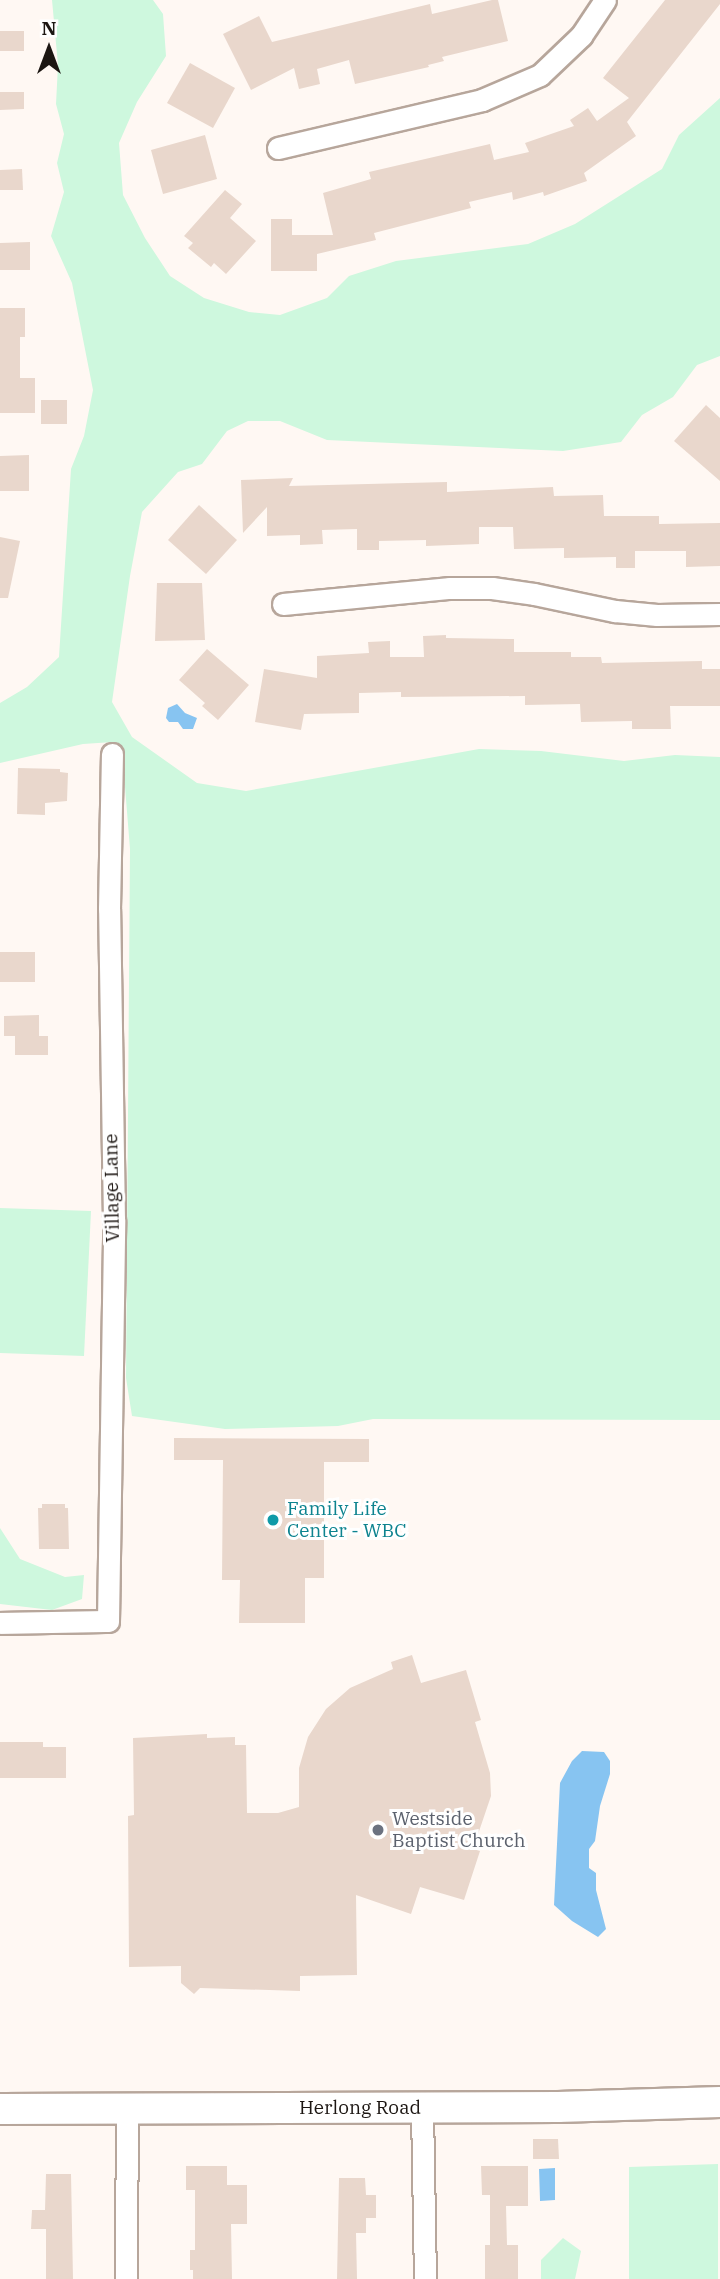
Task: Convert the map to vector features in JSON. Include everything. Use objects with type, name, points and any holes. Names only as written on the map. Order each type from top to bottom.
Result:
[{"type":"street","points":[[278,148],[482,100],[540,75],[581,36],[606,0]]},
{"type":"street","points":[[283,604],[450,588],[534,594],[615,611],[657,615],[720,614]]},
{"type":"street","name":"Village Lane","points":[[0,1623],[108,1621],[114,1220],[109,909],[112,754]]},
{"type":"street","name":"Herlong Road","points":[[0,2109],[422,2108],[720,2102]]},
{"type":"street","points":[[126,2279],[127,2108]]},
{"type":"street","points":[[422,2108],[425,2279]]},
{"type":"green space","points":[[52,0],[153,0],[163,14],[166,56],[137,102],[119,143],[123,195],[145,238],[170,276],[204,298],[249,312],[280,315],[327,298],[349,276],[396,261],[528,244],[575,224],[662,169],[679,135],[720,98],[720,356],[697,365],[673,397],[642,415],[621,442],[563,451],[327,440],[280,421],[248,421],[227,431],[202,464],[178,472],[142,512],[112,702],[132,737],[197,783],[246,791],[479,749],[541,751],[624,761],[675,755],[720,757],[720,1420],[373,1419],[338,1426],[225,1429],[132,1416],[126,1378],[130,849],[123,762],[113,742],[83,744],[0,763],[0,703],[27,687],[59,657],[71,469],[84,436],[93,390],[72,283],[51,236],[64,192],[57,163],[64,134],[56,104],[58,65]]},
{"type":"green space","points":[[0,1208],[91,1211],[84,1356],[0,1353]]},
{"type":"green space","points":[[0,1528],[20,1559],[65,1577],[84,1575],[82,1599],[52,1610],[0,1604]]},
{"type":"green space","points":[[718,2164],[718,2279],[629,2279],[629,2167]]},
{"type":"green space","points":[[563,2238],[581,2251],[575,2279],[541,2279],[541,2260]]},
{"type":"water","points":[[177,704],[185,713],[197,718],[193,729],[183,729],[178,722],[169,722],[166,718],[168,708]]},
{"type":"water","points":[[582,1751],[604,1752],[610,1761],[610,1774],[600,1806],[595,1841],[589,1849],[589,1868],[596,1873],[596,1890],[606,1929],[598,1937],[572,1921],[554,1905],[560,1783],[572,1761]]},
{"type":"water","points":[[555,2168],[555,2200],[540,2201],[539,2169]]},
{"type":"building","points":[[498,0],[508,41],[442,57],[444,61],[428,65],[429,67],[355,84],[349,60],[317,69],[320,84],[299,89],[294,68],[251,90],[223,34],[259,16],[272,42],[430,4],[432,14]]},
{"type":"building","points":[[665,0],[720,0],[720,4],[627,122],[636,136],[584,173],[587,181],[544,196],[543,192],[513,200],[512,192],[469,202],[471,208],[374,233],[376,240],[317,254],[317,271],[271,271],[271,219],[292,219],[292,235],[333,235],[323,193],[371,179],[369,172],[490,144],[494,160],[529,152],[525,143],[574,126],[570,120],[588,108],[597,121],[629,98],[603,78]]},
{"type":"building","points":[[0,31],[24,31],[24,51],[0,51]]},
{"type":"building","points":[[190,63],[235,88],[213,128],[167,103]]},
{"type":"building","points":[[0,92],[24,92],[24,109],[0,110]]},
{"type":"building","points":[[205,135],[217,179],[163,194],[151,150]]},
{"type":"building","points":[[22,169],[23,190],[0,190],[0,170]]},
{"type":"building","points":[[225,190],[242,204],[230,218],[256,241],[226,274],[214,263],[211,267],[188,248],[193,243],[184,236]]},
{"type":"building","points":[[30,242],[30,270],[0,270],[0,243]]},
{"type":"building","points":[[0,308],[25,308],[25,337],[20,337],[20,378],[35,378],[35,413],[0,413]]},
{"type":"building","points":[[41,400],[67,400],[67,424],[41,424]]},
{"type":"building","points":[[706,405],[720,418],[720,481],[674,441]]},
{"type":"building","points":[[29,455],[29,491],[0,491],[0,456]]},
{"type":"building","points":[[293,478],[289,486],[447,482],[447,492],[553,487],[554,496],[603,495],[604,516],[659,516],[659,524],[720,523],[720,566],[686,567],[686,551],[635,551],[635,568],[616,568],[616,557],[564,558],[564,548],[514,549],[513,527],[479,527],[479,544],[426,546],[426,540],[379,541],[379,550],[357,550],[357,529],[322,530],[323,544],[300,545],[300,535],[267,536],[267,507],[243,533],[241,480]]},
{"type":"building","points":[[199,505],[237,540],[206,574],[168,540]]},
{"type":"building","points":[[0,537],[20,541],[8,598],[0,598]]},
{"type":"building","points":[[157,583],[202,583],[205,640],[155,641]]},
{"type":"building","points":[[446,635],[446,638],[514,639],[514,652],[571,652],[571,657],[601,657],[602,663],[702,661],[702,669],[720,669],[720,706],[670,706],[671,729],[632,729],[632,721],[581,722],[580,704],[525,705],[525,696],[401,697],[401,692],[359,693],[359,713],[304,714],[301,730],[255,722],[264,669],[317,678],[317,656],[369,653],[368,642],[390,641],[390,657],[424,657],[423,636]]},
{"type":"building","points":[[207,649],[249,685],[218,720],[202,706],[205,703],[179,680]]},
{"type":"building","points":[[18,768],[60,769],[60,772],[68,773],[67,801],[45,803],[45,815],[17,814]]},
{"type":"building","points":[[0,952],[35,952],[35,982],[0,982]]},
{"type":"building","points":[[39,1015],[39,1036],[48,1036],[48,1055],[15,1055],[15,1036],[4,1036],[4,1016]]},
{"type":"building","name":"Family Life Center - WBC","points":[[174,1438],[369,1439],[369,1462],[324,1462],[324,1578],[305,1578],[305,1623],[239,1623],[240,1580],[222,1580],[223,1460],[174,1460]]},
{"type":"building","points":[[42,1504],[65,1504],[65,1508],[68,1508],[69,1549],[39,1549],[38,1508],[42,1508]]},
{"type":"building","name":"Westside Baptist Church","points":[[412,1655],[421,1683],[466,1670],[481,1720],[475,1722],[490,1773],[491,1796],[473,1849],[480,1851],[464,1900],[420,1887],[411,1914],[356,1895],[357,1975],[300,1976],[300,1991],[200,1988],[194,1994],[181,1983],[181,1966],[129,1967],[128,1816],[134,1815],[133,1738],[207,1734],[207,1738],[235,1737],[235,1745],[246,1745],[247,1813],[278,1813],[299,1807],[299,1768],[308,1737],[326,1709],[350,1688],[393,1669],[391,1662]]},
{"type":"building","points":[[0,1742],[43,1742],[43,1747],[66,1747],[66,1778],[0,1778]]},
{"type":"building","points":[[533,2139],[558,2139],[559,2159],[533,2159]]},
{"type":"building","points":[[186,2166],[227,2166],[227,2185],[247,2185],[247,2224],[231,2224],[232,2279],[193,2279],[190,2250],[195,2250],[195,2190],[186,2190]]},
{"type":"building","points":[[481,2166],[528,2166],[528,2206],[506,2206],[507,2245],[518,2245],[518,2279],[485,2279],[485,2245],[490,2245],[490,2195],[482,2195]]},
{"type":"building","points":[[46,2174],[71,2174],[73,2279],[46,2279],[46,2229],[31,2229],[32,2210],[45,2210]]},
{"type":"building","points":[[339,2178],[365,2178],[366,2195],[376,2195],[376,2218],[366,2218],[366,2233],[356,2233],[357,2279],[337,2279]]},
{"type":"place","name":"Family Life Center - WBC","points":[[273,1520]]},
{"type":"place","name":"Westside Baptist Church","points":[[378,1830]]}]
